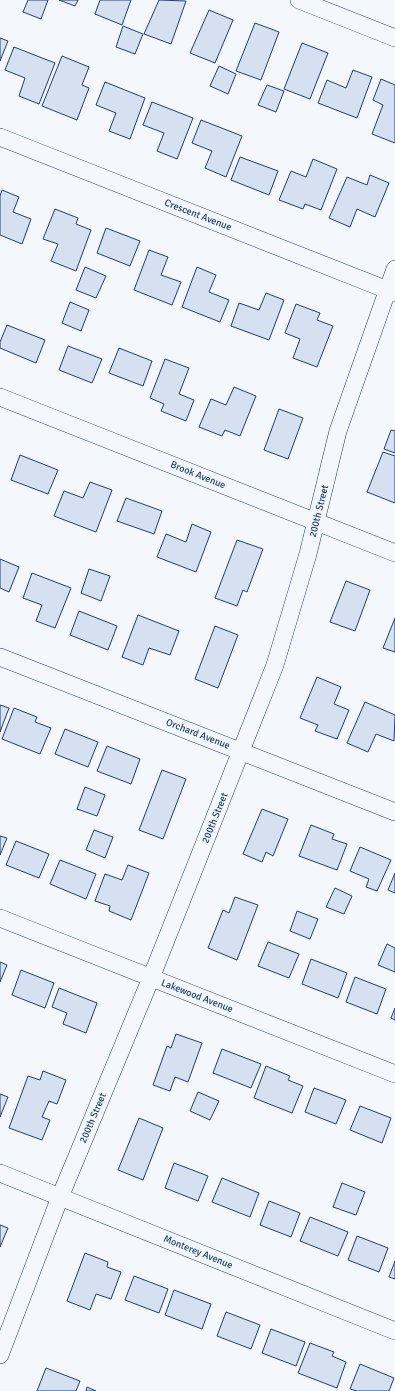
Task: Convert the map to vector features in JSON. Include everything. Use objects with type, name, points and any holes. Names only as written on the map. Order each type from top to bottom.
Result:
[{"type":"street","points":[[299,0],[395,38]]},
{"type":"street","name":"Crescent Avenue","points":[[0,137],[391,291]]},
{"type":"street","name":"200th Street","points":[[0,1355],[60,1197],[151,978],[275,665],[290,620],[338,432],[391,291],[395,269]]},
{"type":"street","name":"Brook Avenue","points":[[0,397],[395,553]]},
{"type":"street","name":"Orchard Avenue","points":[[0,657],[395,812]]},
{"type":"street","name":"Lakewood Avenue","points":[[0,918],[395,1074]]},
{"type":"street","name":"Monterey Avenue","points":[[0,1173],[395,1331]]},
{"type":"building","points":[[28,0],[48,0],[41,19],[23,12]]},
{"type":"building","points":[[59,0],[78,0],[75,6]]},
{"type":"building","points":[[100,0],[131,0],[122,25],[95,14]]},
{"type":"building","points":[[159,0],[186,1],[171,44],[144,34]]},
{"type":"building","points":[[209,10],[233,20],[215,63],[190,53]]},
{"type":"building","points":[[255,23],[279,32],[261,80],[236,71]]},
{"type":"building","points":[[123,26],[143,34],[135,54],[116,47]]},
{"type":"building","points":[[0,38],[8,41],[0,61]]},
{"type":"building","points":[[302,43],[328,53],[310,99],[284,89]]},
{"type":"building","points":[[14,47],[55,63],[39,104],[19,96],[25,78],[5,70]]},
{"type":"building","points":[[62,56],[89,67],[82,85],[89,88],[77,120],[42,106]]},
{"type":"building","points":[[219,66],[236,74],[228,94],[210,86]]},
{"type":"building","points":[[353,70],[372,77],[357,118],[318,103],[327,80],[346,88]]},
{"type":"building","points":[[381,79],[395,85],[395,143],[372,134],[383,105],[373,100]]},
{"type":"building","points":[[105,82],[145,98],[130,139],[109,131],[116,113],[96,105]]},
{"type":"building","points":[[267,85],[284,91],[276,112],[258,105]]},
{"type":"building","points":[[152,102],[193,118],[177,159],[157,151],[164,133],[143,125]]},
{"type":"building","points":[[201,120],[242,136],[226,177],[205,168],[212,151],[192,143]]},
{"type":"building","points":[[240,157],[278,171],[269,195],[231,180]]},
{"type":"building","points":[[313,159],[337,169],[321,210],[305,204],[303,209],[279,200],[291,171],[306,177]]},
{"type":"building","points":[[370,175],[389,183],[375,217],[357,209],[350,227],[329,218],[347,177],[367,185]]},
{"type":"building","points":[[2,190],[19,197],[13,212],[31,219],[22,244],[0,235],[0,196]]},
{"type":"building","points":[[55,209],[78,218],[76,224],[91,230],[76,271],[51,261],[58,244],[43,239]]},
{"type":"building","points":[[106,228],[140,241],[130,266],[97,253]]},
{"type":"building","points":[[149,250],[168,257],[161,275],[181,282],[172,305],[134,290]]},
{"type":"building","points":[[85,267],[106,276],[96,298],[76,290]]},
{"type":"building","points":[[197,267],[216,275],[209,292],[229,300],[220,322],[182,307]]},
{"type":"building","points":[[266,293],[284,300],[269,340],[231,326],[239,303],[259,310]]},
{"type":"building","points":[[70,302],[89,310],[81,331],[62,323]]},
{"type":"building","points":[[296,304],[320,313],[317,320],[333,326],[317,367],[293,358],[300,339],[285,333]]},
{"type":"building","points":[[7,325],[45,340],[36,363],[0,348],[0,342]]},
{"type":"building","points":[[68,346],[102,359],[92,383],[59,370]]},
{"type":"building","points":[[119,348],[152,361],[143,386],[109,373]]},
{"type":"building","points":[[165,359],[189,368],[179,394],[194,400],[186,421],[161,411],[164,404],[150,398]]},
{"type":"building","points":[[234,387],[256,396],[240,436],[225,430],[222,436],[199,427],[211,399],[226,405]]},
{"type":"building","points":[[279,409],[303,418],[288,459],[264,450]]},
{"type":"building","points":[[391,430],[395,431],[395,453],[384,449]]},
{"type":"building","points":[[383,452],[395,456],[395,503],[367,492]]},
{"type":"building","points":[[20,455],[58,470],[48,494],[11,480]]},
{"type":"building","points":[[90,482],[112,490],[96,532],[54,516],[64,491],[83,498]]},
{"type":"building","points":[[126,498],[162,511],[154,534],[117,521]]},
{"type":"building","points":[[192,524],[211,532],[196,572],[157,557],[166,534],[186,542]]},
{"type":"building","points":[[237,540],[263,549],[247,592],[243,590],[237,606],[215,598]]},
{"type":"building","points":[[0,559],[19,567],[9,592],[0,588]]},
{"type":"building","points":[[89,569],[110,576],[101,601],[81,593]]},
{"type":"building","points":[[32,573],[71,588],[55,628],[36,621],[42,605],[23,598]]},
{"type":"building","points":[[346,581],[370,590],[355,631],[330,622]]},
{"type":"building","points":[[79,611],[117,626],[108,650],[70,635]]},
{"type":"building","points":[[138,615],[179,631],[170,655],[149,648],[143,665],[122,657]]},
{"type":"building","points":[[395,618],[395,652],[383,648]]},
{"type":"building","points":[[215,626],[238,635],[218,688],[195,679]]},
{"type":"building","points":[[317,677],[341,687],[334,704],[349,710],[337,739],[315,731],[318,725],[300,718]]},
{"type":"building","points":[[365,702],[395,715],[394,741],[376,734],[368,752],[347,743]]},
{"type":"building","points":[[0,705],[9,708],[0,732]]},
{"type":"building","points":[[14,708],[37,717],[35,722],[51,728],[40,754],[2,739]]},
{"type":"building","points":[[65,729],[98,742],[88,767],[55,754]]},
{"type":"building","points":[[107,746],[140,759],[131,784],[97,771]]},
{"type":"building","points":[[162,770],[186,779],[163,839],[139,830]]},
{"type":"building","points":[[85,787],[105,795],[97,816],[77,809]]},
{"type":"building","points":[[262,809],[288,819],[273,856],[266,852],[262,862],[243,854]]},
{"type":"building","points":[[311,825],[334,834],[332,839],[347,844],[337,870],[299,856]]},
{"type":"building","points":[[94,830],[113,837],[105,858],[86,850]]},
{"type":"building","points":[[0,836],[7,838],[0,855]]},
{"type":"building","points":[[16,841],[49,854],[39,878],[6,865]]},
{"type":"building","points":[[360,847],[391,860],[377,891],[366,887],[369,879],[350,871]]},
{"type":"building","points":[[60,860],[96,874],[86,899],[50,884]]},
{"type":"building","points":[[128,865],[149,873],[131,920],[109,911],[110,906],[95,901],[105,874],[122,880]]},
{"type":"building","points":[[395,873],[395,893],[388,890]]},
{"type":"building","points":[[335,888],[352,896],[344,914],[326,907]]},
{"type":"building","points":[[235,897],[258,905],[237,960],[208,948],[223,910],[229,913]]},
{"type":"building","points":[[297,911],[318,919],[310,939],[290,931]]},
{"type":"building","points":[[268,942],[299,954],[289,978],[258,966]]},
{"type":"building","points":[[387,944],[395,948],[395,972],[378,965]]},
{"type":"building","points":[[311,959],[347,973],[338,998],[302,984]]},
{"type":"building","points":[[0,962],[7,965],[0,982]]},
{"type":"building","points":[[21,970],[54,983],[45,1008],[12,995]]},
{"type":"building","points":[[355,977],[386,989],[377,1014],[346,1002]]},
{"type":"building","points":[[59,988],[97,1003],[86,1033],[63,1024],[67,1013],[52,1007]]},
{"type":"building","points":[[395,1008],[395,1020],[391,1018]]},
{"type":"building","points":[[176,1034],[202,1043],[188,1082],[175,1077],[170,1091],[153,1085],[167,1046],[171,1048]]},
{"type":"building","points":[[222,1049],[261,1064],[251,1088],[213,1073]]},
{"type":"building","points":[[266,1066],[290,1076],[288,1080],[303,1086],[292,1113],[254,1098]]},
{"type":"building","points":[[43,1071],[66,1080],[57,1104],[49,1101],[42,1117],[50,1120],[42,1140],[9,1128],[28,1076],[40,1080]]},
{"type":"building","points":[[314,1088],[346,1100],[336,1124],[305,1112]]},
{"type":"building","points":[[198,1092],[219,1101],[210,1120],[190,1111]]},
{"type":"building","points":[[0,1094],[8,1097],[0,1117]]},
{"type":"building","points":[[360,1106],[391,1118],[382,1143],[350,1130]]},
{"type":"building","points":[[139,1118],[163,1128],[143,1180],[118,1170]]},
{"type":"building","points":[[174,1163],[208,1176],[198,1201],[165,1188]]},
{"type":"building","points":[[222,1178],[259,1193],[250,1217],[212,1202]]},
{"type":"building","points":[[342,1183],[365,1192],[356,1215],[333,1207]]},
{"type":"building","points":[[269,1201],[300,1213],[291,1237],[260,1225]]},
{"type":"building","points":[[310,1217],[348,1232],[338,1256],[300,1241]]},
{"type":"building","points":[[0,1225],[8,1228],[0,1247]]},
{"type":"building","points":[[357,1236],[388,1248],[379,1272],[348,1260]]},
{"type":"building","points":[[85,1253],[108,1262],[107,1267],[121,1272],[111,1299],[96,1294],[90,1310],[67,1301]]},
{"type":"building","points":[[395,1261],[395,1279],[389,1277]]},
{"type":"building","points":[[134,1276],[168,1289],[159,1313],[125,1300]]},
{"type":"building","points":[[174,1290],[211,1304],[202,1329],[165,1315]]},
{"type":"building","points":[[226,1312],[260,1325],[251,1349],[217,1336]]},
{"type":"building","points":[[271,1329],[305,1342],[296,1366],[262,1353]]},
{"type":"building","points":[[310,1343],[334,1352],[332,1356],[346,1362],[337,1388],[298,1373]]},
{"type":"building","points":[[360,1364],[394,1378],[389,1391],[357,1391],[350,1389]]},
{"type":"building","points":[[46,1368],[80,1381],[76,1391],[37,1391]]},
{"type":"building","points":[[87,1387],[96,1391],[86,1391]]}]
